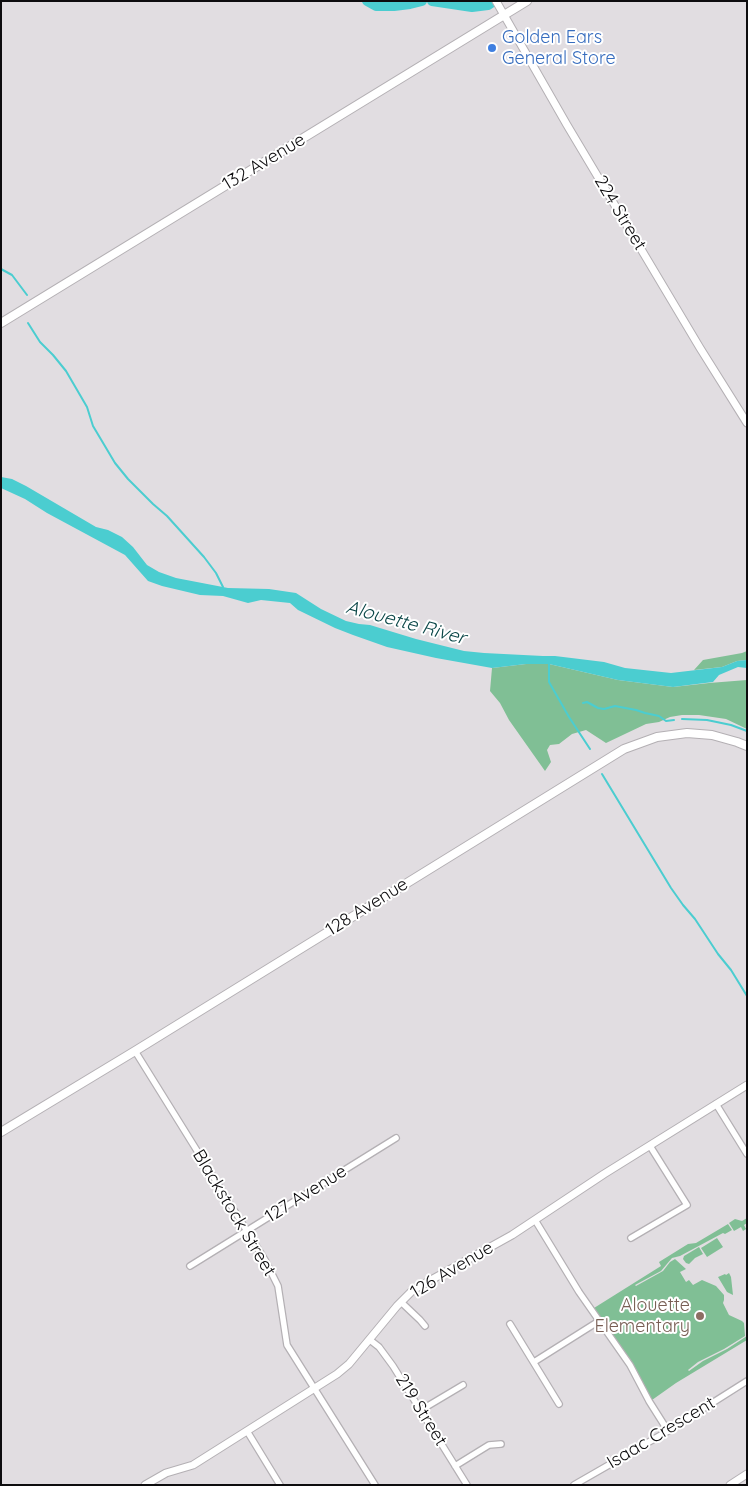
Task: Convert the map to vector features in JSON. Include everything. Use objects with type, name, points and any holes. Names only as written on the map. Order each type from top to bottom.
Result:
[{"type":"main road","name":"132 Avenue","points":[[1,323],[500,8],[527,1]]},
{"type":"main road","name":"128 Avenue","points":[[1,1132],[624,749],[657,737],[687,733],[712,735],[747,746]]},
{"type":"street","name":"224 Street","points":[[500,8],[567,126],[747,423]]},
{"type":"street","name":"Blackstock Street","points":[[135,1051],[265,1260],[278,1286],[287,1345],[375,1485]]},
{"type":"street","name":"126 Avenue","points":[[145,1485],[166,1473],[194,1465],[337,1374],[349,1364],[401,1302],[420,1286],[505,1239],[747,1085]]},
{"type":"street","points":[[716,1104],[747,1154]]},
{"type":"street","name":"127 Avenue","points":[[190,1266],[396,1138]]},
{"type":"street","points":[[631,1238],[687,1205],[650,1146]]},
{"type":"street","points":[[535,1220],[579,1292],[630,1365],[649,1402],[668,1431]]},
{"type":"street","points":[[401,1302],[425,1326]]},
{"type":"street","points":[[534,1362],[599,1321]]},
{"type":"street","points":[[510,1324],[559,1404]]},
{"type":"street","name":"219 Street","points":[[370,1340],[379,1347],[388,1359],[467,1485]]},
{"type":"street","name":"Isaac Crescent","points":[[574,1485],[668,1431],[747,1380]]},
{"type":"street","points":[[421,1410],[463,1385]]},
{"type":"street","points":[[247,1431],[280,1485]]},
{"type":"street","points":[[455,1466],[489,1445],[500,1444]]},
{"type":"street","points":[[730,1485],[747,1474]]},
{"type":"green space","points":[[747,651],[747,660],[737,661],[722,667],[694,670],[703,660]]},
{"type":"green space","points":[[526,664],[549,664],[618,680],[673,687],[747,680],[747,729],[726,719],[699,715],[682,715],[646,724],[606,743],[586,730],[572,734],[559,744],[550,745],[547,750],[551,762],[545,771],[490,691],[492,668]]},
{"type":"green space","points":[[747,1218],[747,1223],[744,1225],[746,1229],[743,1231],[741,1227],[734,1231],[729,1223],[735,1219],[742,1221]]},
{"type":"green space","points":[[728,1224],[732,1230],[680,1256],[672,1258],[661,1271],[635,1285],[663,1271],[675,1259],[686,1269],[680,1272],[686,1282],[689,1280],[693,1285],[702,1280],[716,1286],[724,1295],[723,1303],[729,1315],[744,1323],[745,1336],[698,1362],[689,1371],[747,1336],[747,1340],[676,1383],[652,1400],[625,1353],[594,1308],[661,1266],[659,1262],[688,1244],[696,1243]]},
{"type":"green space","points":[[717,1238],[723,1247],[707,1257],[701,1248]]},
{"type":"green space","points":[[699,1247],[703,1254],[689,1264],[686,1263],[683,1259],[684,1256]]},
{"type":"green space","points":[[729,1273],[733,1295],[727,1292],[718,1277]]},
{"type":"water","points":[[1,477],[12,479],[96,527],[108,530],[122,537],[133,547],[147,565],[176,578],[228,588],[269,589],[296,593],[321,609],[346,621],[370,625],[464,651],[555,656],[604,662],[625,668],[671,673],[722,667],[737,661],[747,660],[747,668],[738,667],[719,675],[713,682],[673,687],[618,680],[549,664],[526,664],[492,668],[387,647],[335,628],[298,610],[290,603],[261,600],[248,603],[223,596],[200,595],[148,581],[125,555],[25,499],[1,488]]},
{"type":"waterway","points":[[367,1],[376,6],[394,6],[422,1]]},
{"type":"waterway","points":[[432,1],[472,7],[488,5],[494,1]]},
{"type":"waterway","points":[[1,269],[12,275],[27,295]]},
{"type":"waterway","points":[[28,323],[40,342],[66,371],[87,407],[93,426],[115,463],[128,479],[167,516],[204,557],[216,573],[223,587]]},
{"type":"waterway","points":[[549,663],[549,682],[590,749]]},
{"type":"waterway","points":[[583,703],[587,702],[604,709],[615,706],[659,716],[666,721],[674,720]]},
{"type":"waterway","points":[[682,719],[707,720],[731,725],[747,731]]},
{"type":"waterway","points":[[602,774],[671,888],[731,970],[747,996]]},
{"type":"place","name":"Golden Ears General Store","points":[[492,48]]},
{"type":"place","name":"Alouette Elementary","points":[[700,1316]]},
{"type":"water label","name":"Alouette River","points":[[406,623]]}]
